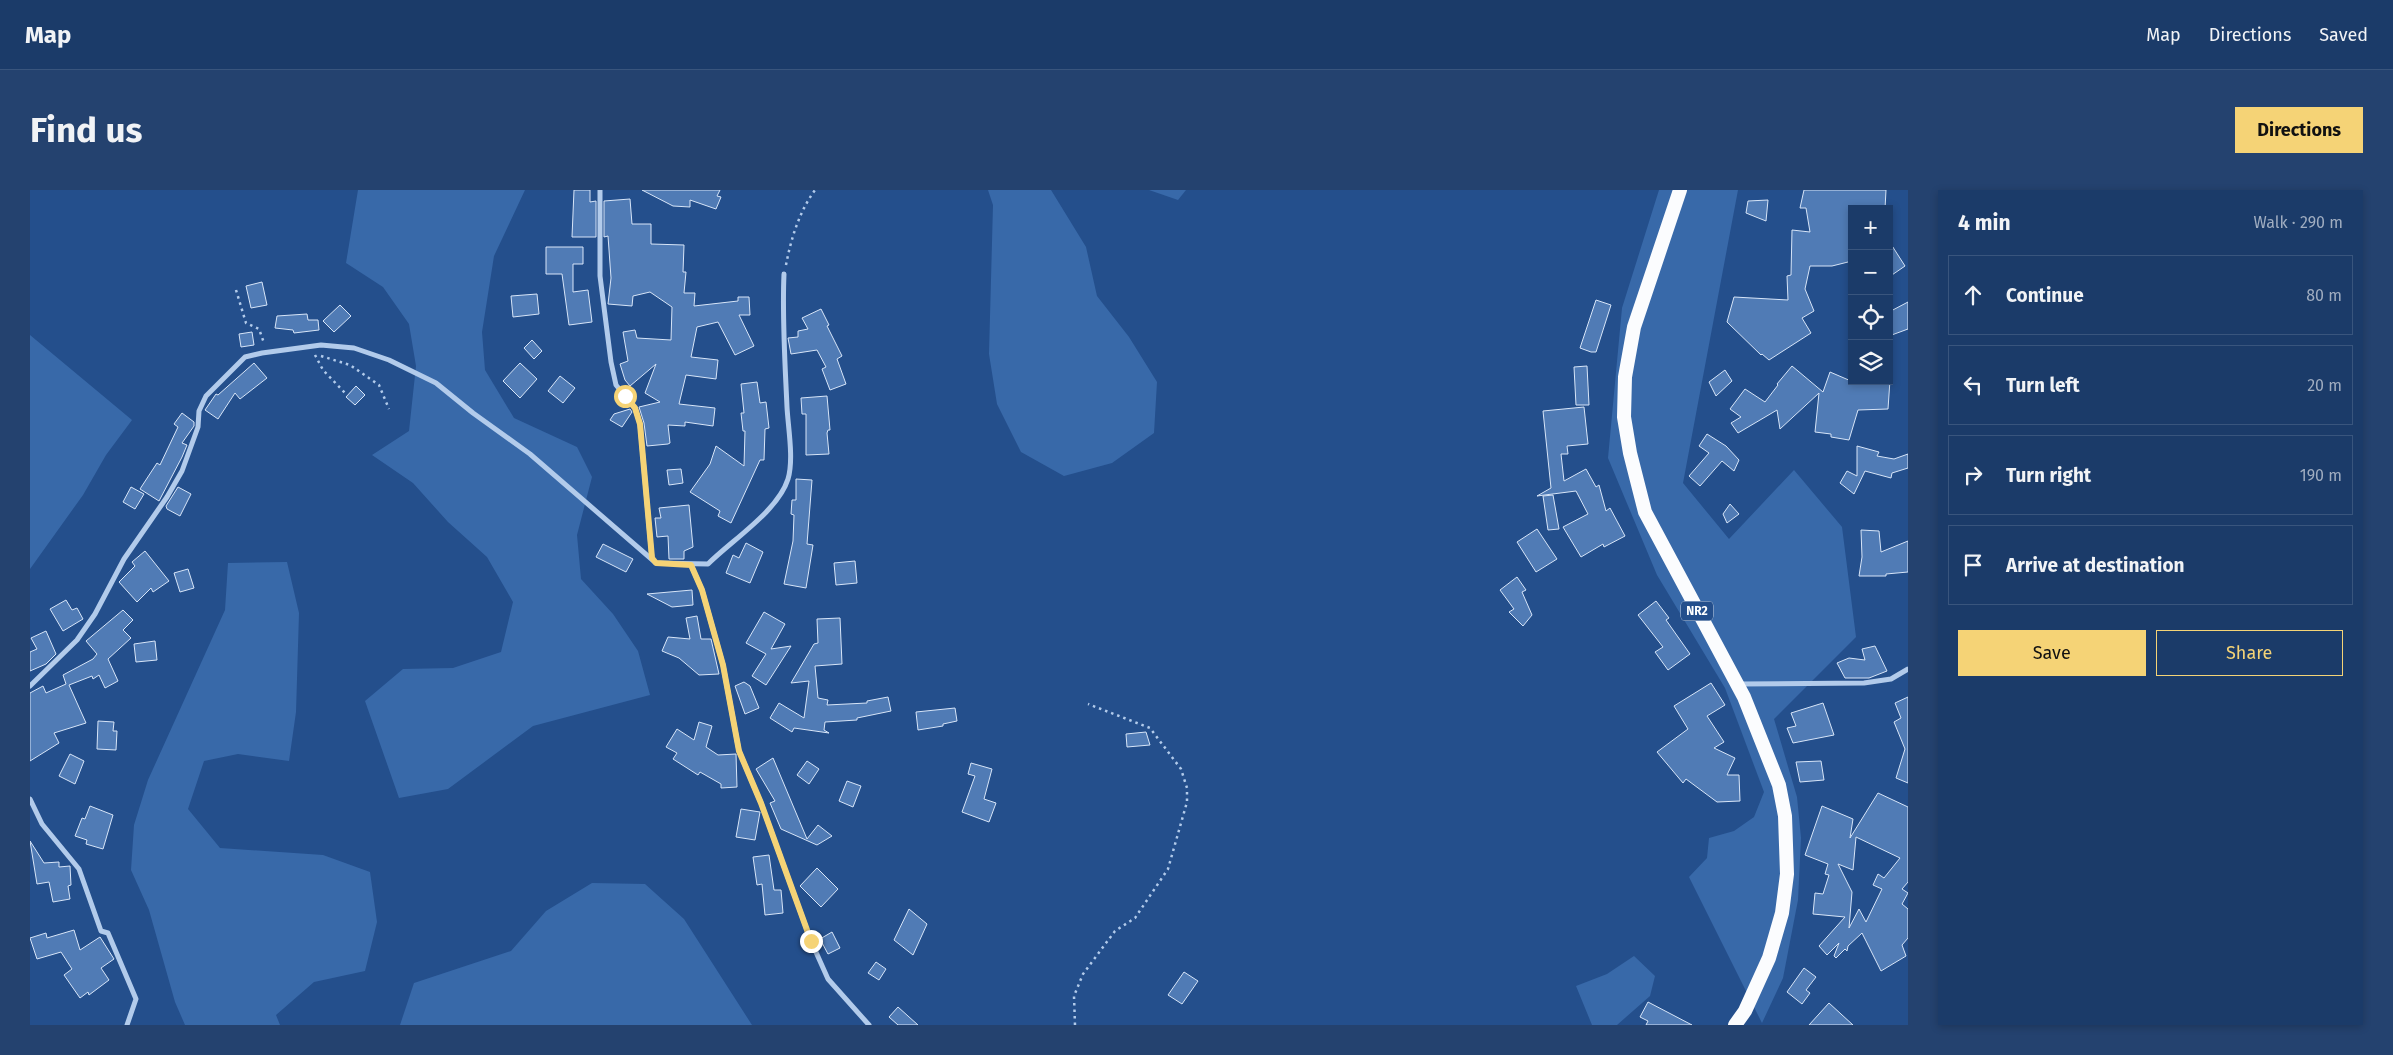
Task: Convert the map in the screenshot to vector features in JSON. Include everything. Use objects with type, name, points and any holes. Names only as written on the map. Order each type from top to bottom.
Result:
[{"type":"highway","name":"NR2","points":[[1680,190],[1634,326],[1625,377],[1624,417],[1630,453],[1645,512],[1737,684],[1780,786],[1786,816],[1788,846],[1782,913],[1769,958],[1744,1011],[1734,1025]]},
{"type":"street","points":[[600,190],[600,276],[611,362],[616,385],[635,408],[640,424],[652,558]]},
{"type":"street","points":[[30,686],[77,640],[95,614],[124,559],[163,504],[182,471],[198,427],[199,412],[206,396],[245,357],[267,352],[321,345],[354,348],[389,360],[436,383],[473,413],[530,454],[656,563],[708,564],[729,543],[747,530],[775,501],[788,478],[790,451],[782,326],[784,274]]},
{"type":"street","points":[[691,565],[702,590],[723,665],[739,751],[761,803],[811,941],[828,979],[869,1025]]},
{"type":"street","points":[[1737,684],[1864,683],[1891,679],[1908,669]]},
{"type":"street","points":[[30,799],[42,824],[79,868],[101,931],[108,933],[112,941],[136,998],[127,1025]]},
{"type":"path","points":[[784,274],[791,243],[807,202],[815,190]]},
{"type":"path","points":[[236,290],[246,323],[259,329],[267,352]]},
{"type":"path","points":[[305,346],[314,353],[350,365],[379,385],[389,410]]},
{"type":"path","points":[[314,353],[323,370],[345,393]]},
{"type":"path","points":[[1075,1025],[1074,996],[1083,974],[1115,931],[1135,918],[1168,869],[1187,802],[1187,788],[1181,769],[1150,728],[1088,704]]},
{"type":"shaded area","points":[[358,190],[525,190],[494,256],[482,332],[485,370],[514,418],[577,447],[592,477],[577,535],[581,579],[613,614],[638,651],[650,695],[533,726],[448,789],[399,798],[365,701],[403,669],[453,668],[501,652],[513,602],[487,557],[448,522],[413,483],[372,455],[409,431],[416,366],[409,324],[383,287],[346,263]]},
{"type":"shaded area","points":[[988,190],[1051,190],[1086,247],[1097,296],[1129,337],[1157,382],[1154,433],[1112,463],[1064,476],[1021,452],[997,404],[989,354],[993,205]]},
{"type":"shaded area","points":[[1149,190],[1186,190],[1178,200]]},
{"type":"shaded area","points":[[1659,190],[1738,190],[1683,483],[1729,539],[1794,470],[1842,527],[1856,637],[1774,719],[1797,797],[1801,838],[1798,900],[1783,978],[1762,1023],[1689,877],[1707,858],[1709,838],[1734,831],[1754,817],[1764,792],[1725,688],[1657,575],[1608,458],[1622,308]]},
{"type":"shaded area","points":[[30,335],[132,420],[106,455],[83,495],[30,569]]},
{"type":"shaded area","points":[[287,562],[299,613],[296,712],[289,761],[238,754],[204,761],[188,809],[220,848],[323,855],[370,872],[377,922],[365,971],[314,982],[276,1015],[280,1025],[185,1025],[175,1002],[149,910],[131,870],[134,825],[148,780],[225,610],[228,563]]},
{"type":"shaded area","points":[[592,883],[645,884],[684,919],[752,1025],[400,1025],[414,983],[511,951],[546,911]]},
{"type":"shaded area","points":[[1634,956],[1655,976],[1650,996],[1617,1025],[1592,1025],[1576,986],[1607,974]]},
{"type":"building","points":[[574,190],[590,190],[590,202],[596,201],[596,237],[572,237]]},
{"type":"building","points":[[642,190],[720,190],[717,196],[721,197],[716,209],[690,200],[690,207],[673,206]]},
{"type":"building","points":[[1804,190],[1886,190],[1885,205],[1848,205],[1848,262],[1832,266],[1810,266],[1805,289],[1814,311],[1802,318],[1811,333],[1769,360],[1761,355],[1727,322],[1734,297],[1788,300],[1787,276],[1791,275],[1792,230],[1810,232],[1806,208],[1800,208]]},
{"type":"building","points":[[630,199],[632,224],[651,224],[651,244],[684,245],[683,272],[686,272],[684,293],[695,293],[694,306],[738,301],[738,297],[749,297],[750,315],[739,315],[754,346],[735,355],[718,322],[697,327],[691,357],[718,360],[716,379],[686,375],[679,404],[715,408],[713,426],[685,422],[685,426],[668,425],[670,443],[668,444],[647,446],[644,423],[639,407],[660,402],[645,393],[656,364],[630,386],[625,380],[620,364],[628,361],[623,332],[635,330],[637,338],[671,340],[672,307],[650,292],[633,296],[632,306],[608,304],[611,278],[608,236],[604,237],[604,201]]},
{"type":"building","points":[[1768,200],[1766,221],[1746,213],[1748,201]]},
{"type":"building","points":[[546,247],[583,247],[583,264],[573,264],[573,292],[588,290],[592,322],[569,325],[562,274],[546,274]]},
{"type":"building","points":[[1893,247],[1905,266],[1893,274]]},
{"type":"building","points":[[262,282],[267,305],[251,308],[246,286]]},
{"type":"building","points":[[537,294],[539,314],[513,317],[511,296]]},
{"type":"building","points":[[1596,300],[1611,305],[1596,352],[1591,352],[1580,348]]},
{"type":"building","points":[[1908,302],[1908,329],[1893,335],[1893,310]]},
{"type":"building","points":[[340,305],[351,316],[334,332],[323,321]]},
{"type":"building","points":[[821,309],[842,356],[837,359],[846,384],[830,390],[822,369],[826,367],[817,350],[791,354],[788,338],[798,337],[798,331],[808,329],[802,318]]},
{"type":"building","points":[[307,314],[308,320],[318,320],[319,330],[294,333],[293,330],[275,328],[277,316]]},
{"type":"building","points":[[252,332],[254,345],[241,347],[239,334]]},
{"type":"building","points":[[532,340],[542,351],[534,359],[524,348]]},
{"type":"building","points":[[254,363],[267,378],[240,399],[235,393],[218,419],[205,410],[216,394],[218,395]]},
{"type":"building","points":[[520,363],[537,379],[520,398],[503,381]]},
{"type":"building","points":[[1587,366],[1589,405],[1576,405],[1574,367]]},
{"type":"building","points":[[1792,366],[1823,392],[1830,372],[1848,380],[1848,385],[1890,385],[1888,409],[1858,410],[1849,440],[1831,437],[1831,434],[1815,432],[1819,393],[1780,429],[1777,410],[1738,433],[1731,423],[1741,417],[1730,409],[1745,389],[1765,402]]},
{"type":"building","points":[[1725,370],[1732,381],[1716,396],[1709,382]]},
{"type":"building","points":[[560,376],[575,388],[563,403],[548,391]]},
{"type":"building","points":[[757,382],[760,403],[766,402],[769,428],[765,429],[764,460],[760,460],[731,523],[718,516],[720,511],[690,492],[710,464],[716,446],[744,466],[745,431],[743,431],[741,413],[744,413],[741,384]]},
{"type":"building","points":[[356,386],[365,395],[355,405],[346,397]]},
{"type":"building","points":[[827,396],[830,430],[827,433],[829,454],[806,455],[806,414],[802,414],[801,398]]},
{"type":"building","points":[[1584,407],[1588,444],[1567,446],[1568,454],[1561,454],[1564,481],[1586,469],[1596,487],[1599,485],[1606,511],[1610,508],[1625,536],[1604,547],[1603,544],[1581,557],[1563,527],[1588,514],[1576,491],[1537,496],[1551,488],[1543,411]]},
{"type":"building","points":[[630,409],[632,412],[622,427],[610,420],[614,414]]},
{"type":"building","points":[[182,413],[194,422],[194,426],[182,443],[187,445],[159,501],[140,489],[157,463],[160,465],[178,427],[174,424]]},
{"type":"building","points":[[1707,434],[1726,446],[1739,460],[1734,471],[1722,461],[1700,486],[1689,476],[1709,453],[1699,446]]},
{"type":"building","points":[[1857,446],[1879,452],[1877,456],[1894,459],[1908,454],[1908,468],[1892,473],[1891,478],[1865,471],[1854,494],[1840,483],[1847,471],[1857,476]]},
{"type":"building","points":[[681,469],[683,483],[669,485],[667,470]]},
{"type":"building","points":[[796,479],[812,480],[807,544],[813,545],[806,588],[784,584],[793,541],[794,515],[791,514],[792,500],[796,500]]},
{"type":"building","points":[[131,487],[144,494],[135,509],[123,502]]},
{"type":"building","points":[[178,487],[191,494],[180,516],[167,509],[166,506]]},
{"type":"building","points":[[1553,495],[1559,529],[1548,530],[1543,496]]},
{"type":"building","points":[[1730,504],[1739,514],[1727,523],[1723,514]]},
{"type":"building","points":[[689,505],[693,547],[684,551],[684,559],[669,559],[668,536],[657,537],[655,518],[661,518],[659,508]]},
{"type":"building","points":[[1537,529],[1557,559],[1536,572],[1517,542]]},
{"type":"building","points":[[1861,530],[1879,531],[1881,552],[1908,541],[1908,572],[1886,574],[1886,576],[1859,576],[1862,557]]},
{"type":"building","points":[[746,543],[763,552],[750,583],[726,573],[733,555],[739,558]]},
{"type":"building","points":[[603,544],[633,559],[626,572],[596,557]]},
{"type":"building","points":[[145,551],[169,581],[153,592],[151,588],[137,602],[119,582],[135,566],[132,562]]},
{"type":"building","points":[[855,561],[857,583],[836,585],[834,563]]},
{"type":"building","points":[[188,569],[194,588],[180,592],[174,573]]},
{"type":"building","points":[[1517,577],[1526,590],[1522,592],[1532,615],[1523,626],[1509,612],[1514,609],[1500,590]]},
{"type":"building","points":[[692,590],[693,605],[672,607],[647,594]]},
{"type":"building","points":[[66,600],[72,610],[77,608],[83,619],[63,631],[50,609]]},
{"type":"building","points":[[1656,601],[1669,618],[1666,620],[1690,654],[1668,670],[1655,652],[1663,647],[1638,615]]},
{"type":"building","points":[[123,610],[133,620],[123,630],[131,638],[108,659],[118,681],[105,688],[99,675],[93,679],[92,676],[69,685],[86,723],[54,733],[59,743],[30,761],[30,693],[43,686],[46,693],[66,684],[63,675],[93,659],[97,654],[86,641]]},
{"type":"building","points":[[764,612],[785,624],[771,649],[791,646],[766,685],[752,676],[766,654],[746,643]]},
{"type":"building","points":[[697,616],[701,639],[711,639],[719,674],[699,675],[679,658],[662,651],[668,637],[690,639],[686,618]]},
{"type":"building","points":[[840,618],[842,664],[815,666],[818,698],[828,700],[827,705],[867,703],[867,701],[888,697],[891,711],[857,718],[857,720],[825,722],[824,730],[829,733],[794,728],[792,732],[770,718],[779,703],[804,718],[809,681],[791,683],[814,644],[818,643],[817,619]]},
{"type":"building","points":[[46,631],[56,654],[46,664],[30,671],[30,652],[37,649],[31,638]]},
{"type":"building","points":[[155,641],[157,660],[136,662],[134,644]]},
{"type":"building","points":[[1875,646],[1887,671],[1869,678],[1845,678],[1837,663],[1849,658],[1865,660],[1862,649]]},
{"type":"building","points":[[744,682],[750,686],[759,708],[745,714],[735,686]]},
{"type":"building","points":[[1711,683],[1725,705],[1707,716],[1724,742],[1714,748],[1735,758],[1727,775],[1739,775],[1740,801],[1717,802],[1686,779],[1683,783],[1657,752],[1688,729],[1674,706]]},
{"type":"building","points":[[1908,697],[1908,783],[1896,778],[1905,749],[1894,722],[1901,718],[1895,703]]},
{"type":"building","points":[[1823,703],[1834,735],[1793,743],[1787,728],[1796,726],[1791,713]]},
{"type":"building","points":[[955,708],[957,721],[943,724],[943,726],[918,730],[916,712]]},
{"type":"building","points":[[98,721],[114,722],[113,731],[117,731],[116,750],[97,749]]},
{"type":"building","points":[[699,722],[712,726],[706,747],[718,755],[736,754],[737,787],[721,788],[721,784],[700,772],[698,775],[673,759],[677,753],[666,747],[677,729],[694,740]]},
{"type":"building","points":[[1146,732],[1150,745],[1127,747],[1126,734]]},
{"type":"building","points":[[70,754],[84,761],[75,784],[59,776]]},
{"type":"building","points":[[773,758],[807,839],[818,825],[832,836],[817,845],[781,829],[770,803],[775,801],[756,769]]},
{"type":"building","points":[[807,761],[819,769],[809,784],[797,775]]},
{"type":"building","points":[[1821,761],[1824,780],[1800,782],[1796,762]]},
{"type":"building","points":[[971,763],[992,769],[984,799],[996,803],[989,822],[962,812],[975,776],[968,774]]},
{"type":"building","points":[[847,781],[861,786],[853,807],[839,801]]},
{"type":"building","points":[[1878,793],[1908,807],[1908,882],[1902,889],[1908,893],[1902,904],[1908,909],[1908,938],[1902,945],[1906,956],[1881,971],[1862,933],[1848,946],[1847,951],[1845,949],[1836,958],[1834,956],[1839,943],[1827,955],[1819,946],[1845,917],[1813,914],[1815,893],[1823,894],[1829,875],[1825,874],[1828,864],[1805,855],[1822,806],[1853,819],[1850,838]],"holes":[[[1856,837],[1900,858],[1884,878],[1878,874],[1873,885],[1882,889],[1866,922],[1859,909],[1849,928],[1852,892],[1838,864],[1853,870]]]},
{"type":"building","points":[[90,806],[113,815],[103,849],[86,844],[87,840],[75,836],[82,818],[85,819]]},
{"type":"building","points":[[741,809],[760,812],[755,840],[736,837]]},
{"type":"building","points":[[30,841],[44,863],[59,862],[59,867],[70,866],[71,885],[68,886],[70,899],[53,902],[49,882],[37,884]]},
{"type":"building","points":[[769,855],[774,890],[781,890],[783,913],[765,915],[762,884],[757,885],[753,857]]},
{"type":"building","points":[[817,868],[838,889],[821,907],[800,886]]},
{"type":"building","points":[[909,909],[927,924],[913,955],[894,940]]},
{"type":"building","points":[[74,930],[80,950],[100,937],[114,959],[101,968],[109,980],[89,995],[88,992],[80,998],[64,975],[72,969],[61,952],[37,959],[30,938],[46,933],[47,938]]},
{"type":"building","points":[[832,932],[840,948],[828,954],[820,939]]},
{"type":"building","points":[[876,962],[886,969],[879,980],[868,973]]},
{"type":"building","points":[[1804,968],[1816,977],[1806,990],[1810,993],[1802,1004],[1787,992]]},
{"type":"building","points":[[1184,972],[1198,981],[1182,1004],[1168,995]]},
{"type":"building","points":[[1648,1002],[1692,1025],[1646,1025],[1648,1021],[1640,1017]]},
{"type":"building","points":[[1829,1003],[1853,1025],[1809,1025]]},
{"type":"building","points":[[898,1007],[918,1025],[898,1025],[889,1017]]},
{"type":"route","points":[[625,396],[635,408],[640,424],[652,558],[656,563],[691,565],[702,590],[723,665],[739,751],[761,803],[811,941]]}]
